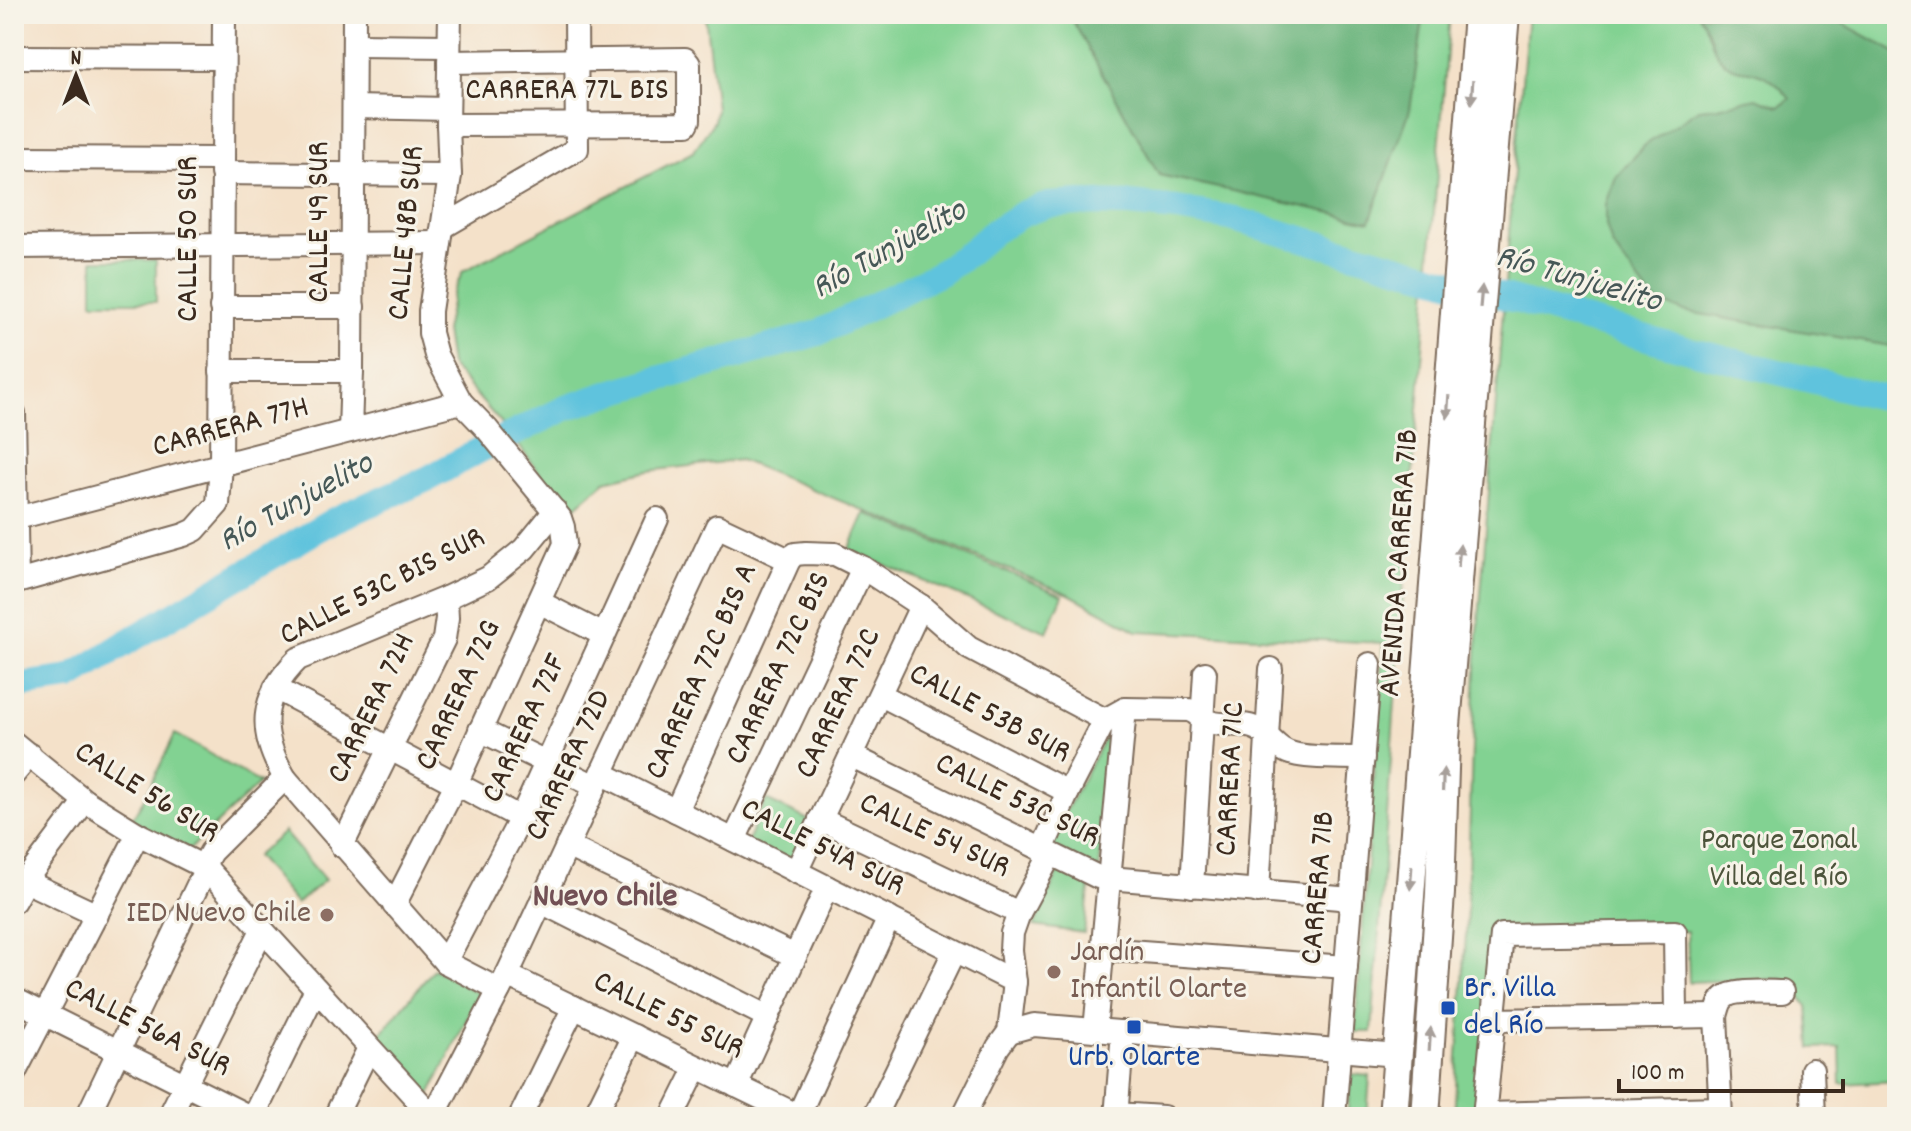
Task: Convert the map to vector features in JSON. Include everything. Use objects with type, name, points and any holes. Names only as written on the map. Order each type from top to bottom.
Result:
[{"type":"main road","name":"AVENIDA CARRERA 71B","points":[[1425,1117],[1440,893],[1445,738],[1441,634],[1478,14]]},
{"type":"main road","name":"AVENIDA CARRERA 71B","points":[[1393,1117],[1505,14]]},
{"type":"street","name":"CALLE 50 SUR","points":[[17,518],[17,582],[184,535],[195,530],[218,504],[221,465],[224,14]]},
{"type":"street","name":"CALLE 49 SUR","points":[[350,431],[354,14]]},
{"type":"street","name":"CALLE 48B SUR","points":[[450,14],[450,175],[430,311],[430,333],[436,355],[461,402],[555,511]]},
{"type":"street","points":[[14,247],[353,244],[441,235],[577,149],[576,14]]},
{"type":"street","points":[[354,45],[576,61]]},
{"type":"street","points":[[14,57],[223,58]]},
{"type":"street","name":"CARRERA 77L BIS","points":[[354,107],[448,117],[577,124],[687,124],[689,64],[685,59],[576,61]]},
{"type":"street","points":[[14,158],[222,166],[353,175],[450,175]]},
{"type":"street","points":[[221,307],[353,307]]},
{"type":"street","points":[[221,371],[352,371]]},
{"type":"street","name":"CARRERA 77H","points":[[17,518],[461,402]]},
{"type":"street","points":[[14,413],[17,518]]},
{"type":"street","name":"CALLE 53C BIS SUR","points":[[275,688],[298,659],[488,578],[524,549],[555,511]]},
{"type":"street","name":"CARRERA 72G","points":[[394,905],[456,784],[565,544],[563,527],[555,511]]},
{"type":"street","name":"CARRERA 72F","points":[[445,962],[521,818],[657,519]]},
{"type":"street","name":"CARRERA 72D","points":[[433,1117],[503,983],[717,526],[789,560]]},
{"type":"street","points":[[789,560],[795,554],[835,554],[863,568],[921,606],[969,648],[1105,720]]},
{"type":"street","name":"CARRERA 72C BIS A","points":[[676,811],[789,560]]},
{"type":"street","name":"CARRERA 72C BIS","points":[[734,840],[863,568]]},
{"type":"street","name":"CARRERA 72H","points":[[342,846],[444,639],[446,598]]},
{"type":"street","points":[[539,602],[604,635]]},
{"type":"street","name":"CARRERA 72C","points":[[796,872],[921,606]]},
{"type":"street","name":"CARRERA 71B","points":[[1334,1117],[1370,664]]},
{"type":"street","name":"CARRERA 71C","points":[[1258,892],[1271,669]]},
{"type":"street","points":[[1192,886],[1205,673]]},
{"type":"street","points":[[275,688],[521,818]]},
{"type":"street","name":"CALLE 55 SUR","points":[[275,688],[267,713],[267,741],[285,778],[445,962],[574,1007],[800,1116]]},
{"type":"street","name":"CALLE 53B SUR","points":[[881,695],[1068,792]]},
{"type":"street","points":[[1095,1030],[1125,709]]},
{"type":"street","points":[[963,1117],[998,1047],[1009,1032],[1015,982],[1012,933],[1019,913],[1046,863],[1045,843],[1105,720],[1125,709],[1189,710],[1212,723],[1252,726],[1281,749],[1294,755],[1363,758]]},
{"type":"street","name":"CALLE 54A SUR","points":[[480,730],[546,762],[676,811],[1015,982]]},
{"type":"street","points":[[14,774],[22,749]]},
{"type":"street","name":"CALLE 56 SUR","points":[[22,749],[85,801],[138,834],[206,868],[433,1117]]},
{"type":"street","name":"CALLE 53C SUR","points":[[852,756],[1088,873],[1109,879],[1351,899]]},
{"type":"street","points":[[87,1117],[211,852],[285,778]]},
{"type":"street","points":[[14,901],[25,881],[85,801]]},
{"type":"street","name":"CALLE 54 SUR","points":[[820,819],[1019,913]]},
{"type":"street","points":[[14,1074],[138,834]]},
{"type":"street","points":[[567,846],[795,956]]},
{"type":"street","points":[[25,881],[97,915]]},
{"type":"street","points":[[736,1086],[827,887]]},
{"type":"street","points":[[541,902],[768,1017]]},
{"type":"street","points":[[800,1116],[889,918]]},
{"type":"street","points":[[169,1117],[262,930]]},
{"type":"street","points":[[1676,1017],[1675,932],[1502,935],[1484,1115],[1721,1112],[1716,1016],[1721,1000],[1728,994],[1743,992],[1782,992]]},
{"type":"street","points":[[1102,949],[1346,967]]},
{"type":"street","points":[[874,1117],[954,952]]},
{"type":"street","points":[[251,1117],[316,989]]},
{"type":"street","name":"CALLE 56A SUR","points":[[14,999],[251,1117]]},
{"type":"street","points":[[520,1117],[574,1007]]},
{"type":"street","points":[[1494,1020],[1716,1016]]},
{"type":"street","points":[[1009,1032],[1034,1025],[1398,1055]]},
{"type":"street","points":[[1123,1032],[1116,1115],[1163,1117]]},
{"type":"street","points":[[594,1117],[634,1036]]},
{"type":"street","points":[[335,1117],[369,1048]]},
{"type":"street","points":[[672,1117],[697,1067]]},
{"type":"street","points":[[1812,1070],[1814,1117]]},
{"type":"green space","points":[[705,14],[1450,14],[1399,644],[1372,1032],[1355,1032],[1383,643],[1137,631],[1069,594],[740,460],[648,471],[605,481],[569,512],[507,430],[450,365],[445,331],[453,293],[463,271],[693,152],[714,121],[716,109]]},
{"type":"green space","points":[[1069,14],[1424,14],[1410,110],[1370,221],[1159,175]]},
{"type":"green space","name":"Parque Zonal Villa del Río","points":[[1528,14],[1897,14],[1897,1081],[1841,1084],[1840,1047],[1811,1048],[1808,1006],[1783,979],[1689,982],[1687,931],[1493,936],[1475,1117],[1454,1117],[1466,936],[1478,632]]},
{"type":"green space","points":[[1698,14],[1826,14],[1897,53],[1897,347],[1683,311],[1658,302],[1649,295],[1612,245],[1606,225],[1606,204],[1616,177],[1644,146],[1699,109],[1756,98],[1779,107],[1790,99],[1767,77],[1726,64],[1717,53]]},
{"type":"green space","points":[[93,260],[156,260],[156,302],[93,302]]},
{"type":"green space","points":[[865,513],[1063,595],[1047,632],[849,550]]},
{"type":"green space","points":[[1108,731],[1115,732],[1099,870],[1048,845]]},
{"type":"green space","points":[[175,734],[260,783],[189,850],[131,820]]},
{"type":"green space","points":[[766,800],[813,822],[793,866],[746,844]]},
{"type":"green space","points":[[284,832],[325,880],[296,904],[256,856]]},
{"type":"green space","points":[[1060,869],[1090,883],[1084,933],[1034,926]]},
{"type":"green space","points":[[434,969],[479,994],[430,1095],[377,1038]]},
{"type":"green space","points":[[1351,1074],[1370,1076],[1367,1117],[1347,1117]]},
{"type":"waterway","name":"Río Tunjuelito","points":[[14,686],[70,678],[334,520],[427,479],[566,408],[818,333],[940,273],[993,232],[1024,213],[1049,205],[1129,204],[1230,218],[1696,352],[1897,401]]},
{"type":"place","name":"IED Nuevo Chile","points":[[327,915]]},
{"type":"place","name":"Jardín Infantil Olarte","points":[[1054,972]]},
{"type":"place","name":"Br. Villa del Río","points":[[1448,1008]]},
{"type":"place","name":"Urb. Olarte","points":[[1134,1027]]},
{"type":"district","name":"Nuevo Chile","points":[[605,898]]}]
